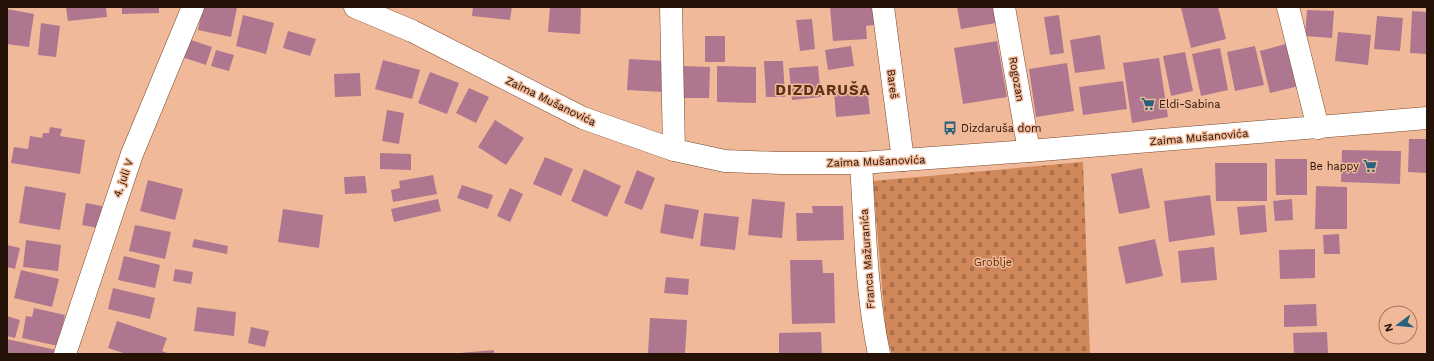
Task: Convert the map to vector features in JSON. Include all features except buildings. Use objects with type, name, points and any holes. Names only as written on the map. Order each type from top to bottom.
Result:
[{"type":"street","name":"4. juli V","points":[[65,354],[132,154],[193,7]]},
{"type":"street","name":"Zaima Mušanovića","points":[[355,7],[412,32],[584,118],[674,150],[725,161],[861,163],[1029,151],[1427,118]]},
{"type":"street","points":[[671,7],[674,150]]},
{"type":"street","name":"Bareš","points":[[883,7],[903,160]]},
{"type":"street","name":"Rogozan","points":[[1004,7],[1029,151]]},
{"type":"street","points":[[1288,7],[1318,128]]},
{"type":"street","name":"Franca Mažuranića","points":[[861,163],[867,275],[872,319],[879,354]]},
{"type":"green space","name":"Groblje","points":[[1083,162],[1090,354],[892,354],[886,333],[873,181]]},
{"type":"place","name":"Eldi-Sabina","points":[[1148,104]]},
{"type":"place","name":"Dizdaruša dom","points":[[950,128]]},
{"type":"place","name":"Be happy","points":[[1370,166]]},
{"type":"district","name":"DIZDARUŠA","points":[[823,90]]}]
